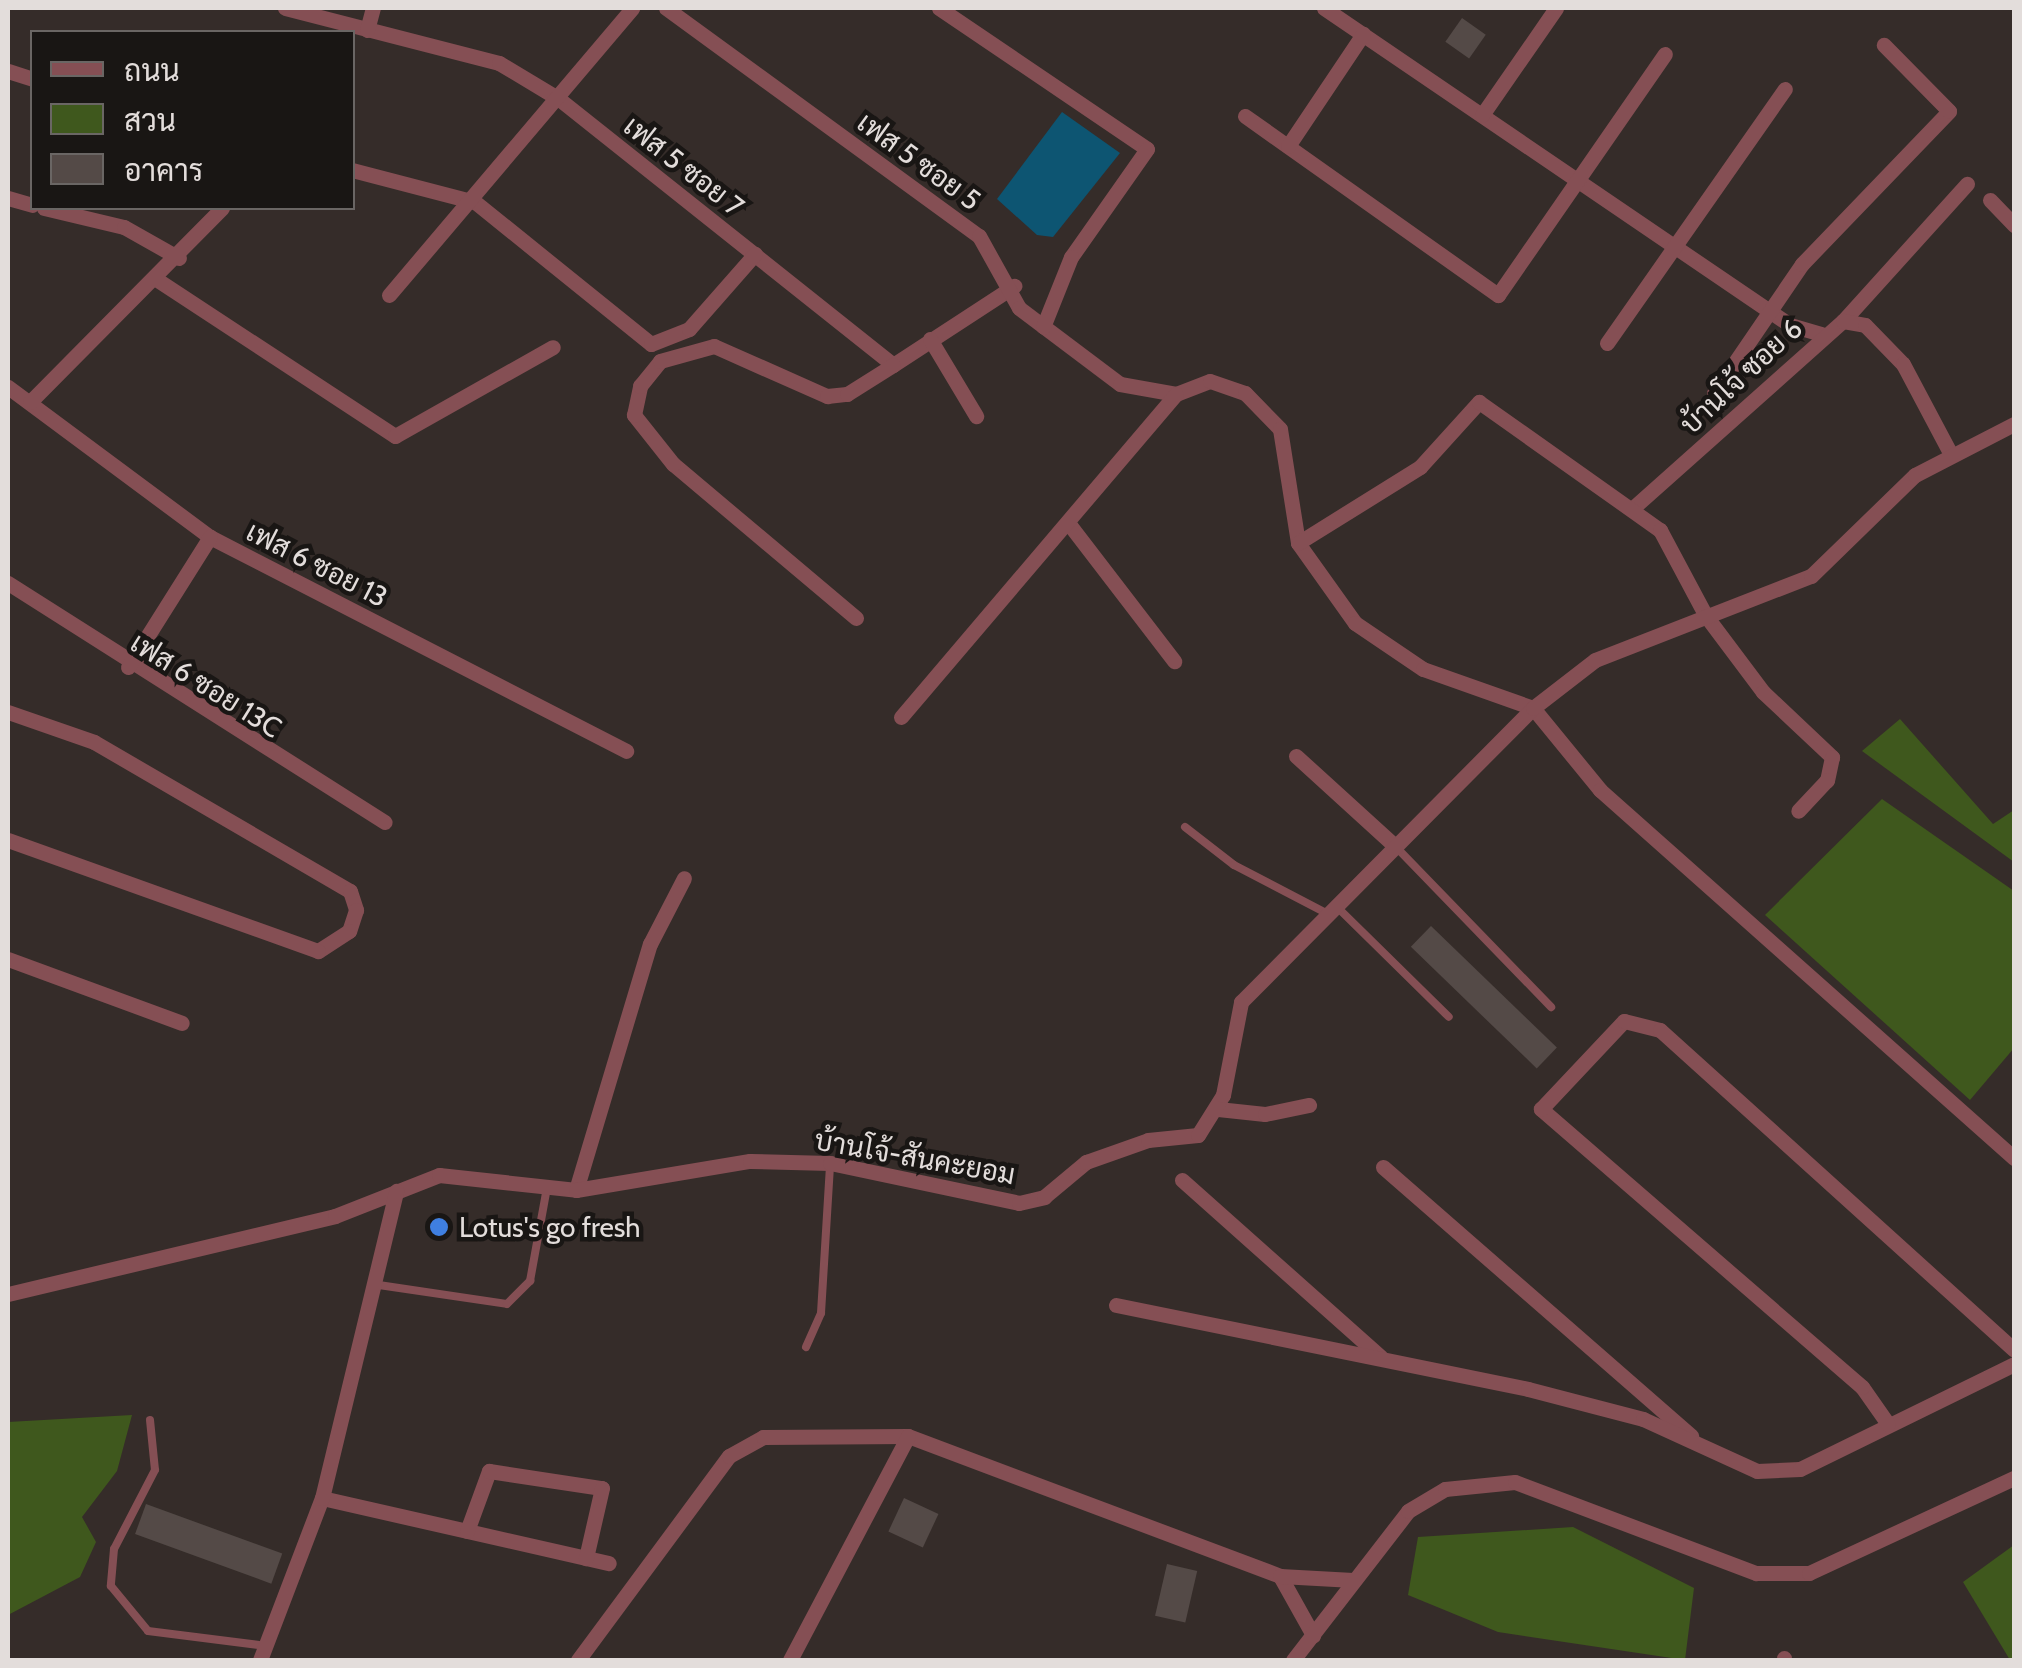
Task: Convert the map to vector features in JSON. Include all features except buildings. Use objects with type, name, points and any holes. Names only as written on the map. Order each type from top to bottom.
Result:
[{"type":"street","name":"เฟส 5 ซอย 7","points":[[284,8],[499,64],[559,98],[894,365]]},
{"type":"street","points":[[367,30],[372,8]]},
{"type":"street","points":[[389,295],[475,202],[632,8]]},
{"type":"street","name":"เฟส 5 ซอย 5","points":[[666,8],[979,236],[1014,286],[1019,308],[1120,384],[1176,394],[1210,381],[1245,394],[1280,429],[1298,543],[1355,623],[1388,649],[1533,708]]},
{"type":"street","points":[[939,8],[1147,149],[1071,257],[1043,327]]},
{"type":"street","points":[[1324,8],[1771,312],[1822,334]]},
{"type":"street","points":[[1482,115],[1556,8]]},
{"type":"street","points":[[1288,146],[1363,34]]},
{"type":"street","points":[[1714,393],[1802,264],[1949,110],[1884,46]]},
{"type":"street","points":[[1245,116],[1498,295],[1666,54]]},
{"type":"street","points":[[1607,343],[1785,89]]},
{"type":"street","points":[[355,171],[475,202],[651,344],[688,329],[755,254]]},
{"type":"street","points":[[1843,321],[1967,184]]},
{"type":"street","points":[[1990,200],[2014,226]]},
{"type":"street","points":[[52,210],[124,228],[180,258]]},
{"type":"street","points":[[30,402],[180,258],[220,210]]},
{"type":"street","points":[[156,279],[395,436],[554,347]]},
{"type":"street","points":[[856,618],[672,464],[634,415],[640,386],[660,361],[714,346],[827,396],[848,394],[1014,286]]},
{"type":"street","name":"บ้านโจ้ ซอย 6","points":[[1634,507],[1822,334],[1843,321],[1865,326],[1903,364],[1950,450]]},
{"type":"street","points":[[930,340],[976,416]]},
{"type":"street","name":"เฟส 6 ซอย 13","points":[[8,387],[210,537],[626,751]]},
{"type":"street","points":[[901,716],[1069,524],[1176,394]]},
{"type":"street","points":[[1298,543],[1420,466],[1479,402],[1634,507],[1660,530],[1706,616],[1762,692],[1832,757],[1827,780],[1798,811]]},
{"type":"street","points":[[1309,1105],[1265,1114],[1218,1109],[1241,1002],[1533,708],[1595,660],[1811,576],[1950,450],[2014,424]]},
{"type":"street","points":[[1069,524],[1174,661]]},
{"type":"street","points":[[128,667],[210,537]]},
{"type":"street","name":"เฟส 6 ซอย 13C","points":[[8,583],[128,667],[384,822]]},
{"type":"street","points":[[1533,708],[1600,790],[2014,1158]]},
{"type":"street","points":[[8,712],[94,742],[350,890],[356,910],[349,931],[318,952],[8,840]]},
{"type":"street","points":[[1296,756],[1396,846]]},
{"type":"street","points":[[576,1190],[650,944],[684,878]]},
{"type":"street","points":[[8,959],[182,1023]]},
{"type":"street","points":[[1888,1424],[1862,1386],[1540,1109],[1624,1021],[1660,1030],[2014,1350]]},
{"type":"street","name":"บ้านโจ้-สันคะยอม","points":[[8,1294],[334,1216],[439,1175],[576,1190],[750,1162],[830,1162],[1018,1204],[1044,1197],[1086,1162],[1148,1140],[1198,1136],[1218,1109]]},
{"type":"street","points":[[1383,1168],[1709,1452]]},
{"type":"street","points":[[1182,1180],[1381,1357]]},
{"type":"street","points":[[263,1653],[322,1498],[396,1191]]},
{"type":"street","points":[[1116,1305],[1381,1357],[1643,1419],[1709,1452],[1757,1470],[1800,1469],[2014,1364]]},
{"type":"street","points":[[790,1660],[908,1436]]},
{"type":"street","points":[[578,1660],[729,1456],[763,1437],[908,1436],[1280,1576],[1353,1580]]},
{"type":"street","points":[[466,1531],[489,1471],[602,1488],[586,1558]]},
{"type":"street","points":[[1294,1660],[1408,1511],[1444,1489],[1515,1482],[1756,1572],[1809,1573],[2014,1478]]},
{"type":"street","points":[[322,1498],[609,1563]]},
{"type":"street","points":[[1280,1576],[1313,1635]]},
{"type":"lane","points":[[1185,827],[1234,865],[1332,910],[1449,1016]]},
{"type":"lane","points":[[1396,846],[1552,1007]]},
{"type":"lane","points":[[806,1347],[821,1313],[830,1162]]},
{"type":"lane","points":[[372,1284],[508,1304],[530,1282],[548,1187]]},
{"type":"lane","points":[[150,1420],[155,1470],[114,1549],[111,1586],[148,1631],[263,1653]]},
{"type":"green space","points":[[1900,719],[1993,824],[2014,810],[2014,862],[1862,751]]},
{"type":"green space","points":[[1882,799],[2014,891],[2014,1048],[1970,1100],[1765,915]]},
{"type":"green space","points":[[132,1415],[117,1471],[82,1517],[96,1542],[80,1577],[8,1615],[8,1422]]},
{"type":"green space","points":[[1573,1527],[1694,1588],[1685,1660],[1498,1632],[1408,1595],[1418,1537]]},
{"type":"green space","points":[[2014,1545],[2014,1660],[2010,1660],[1963,1582]]},
{"type":"water","points":[[1062,112],[1120,153],[1053,237],[1037,235],[997,199]]},
{"type":"place","name":"Lotus's go fresh","points":[[439,1227]]}]
